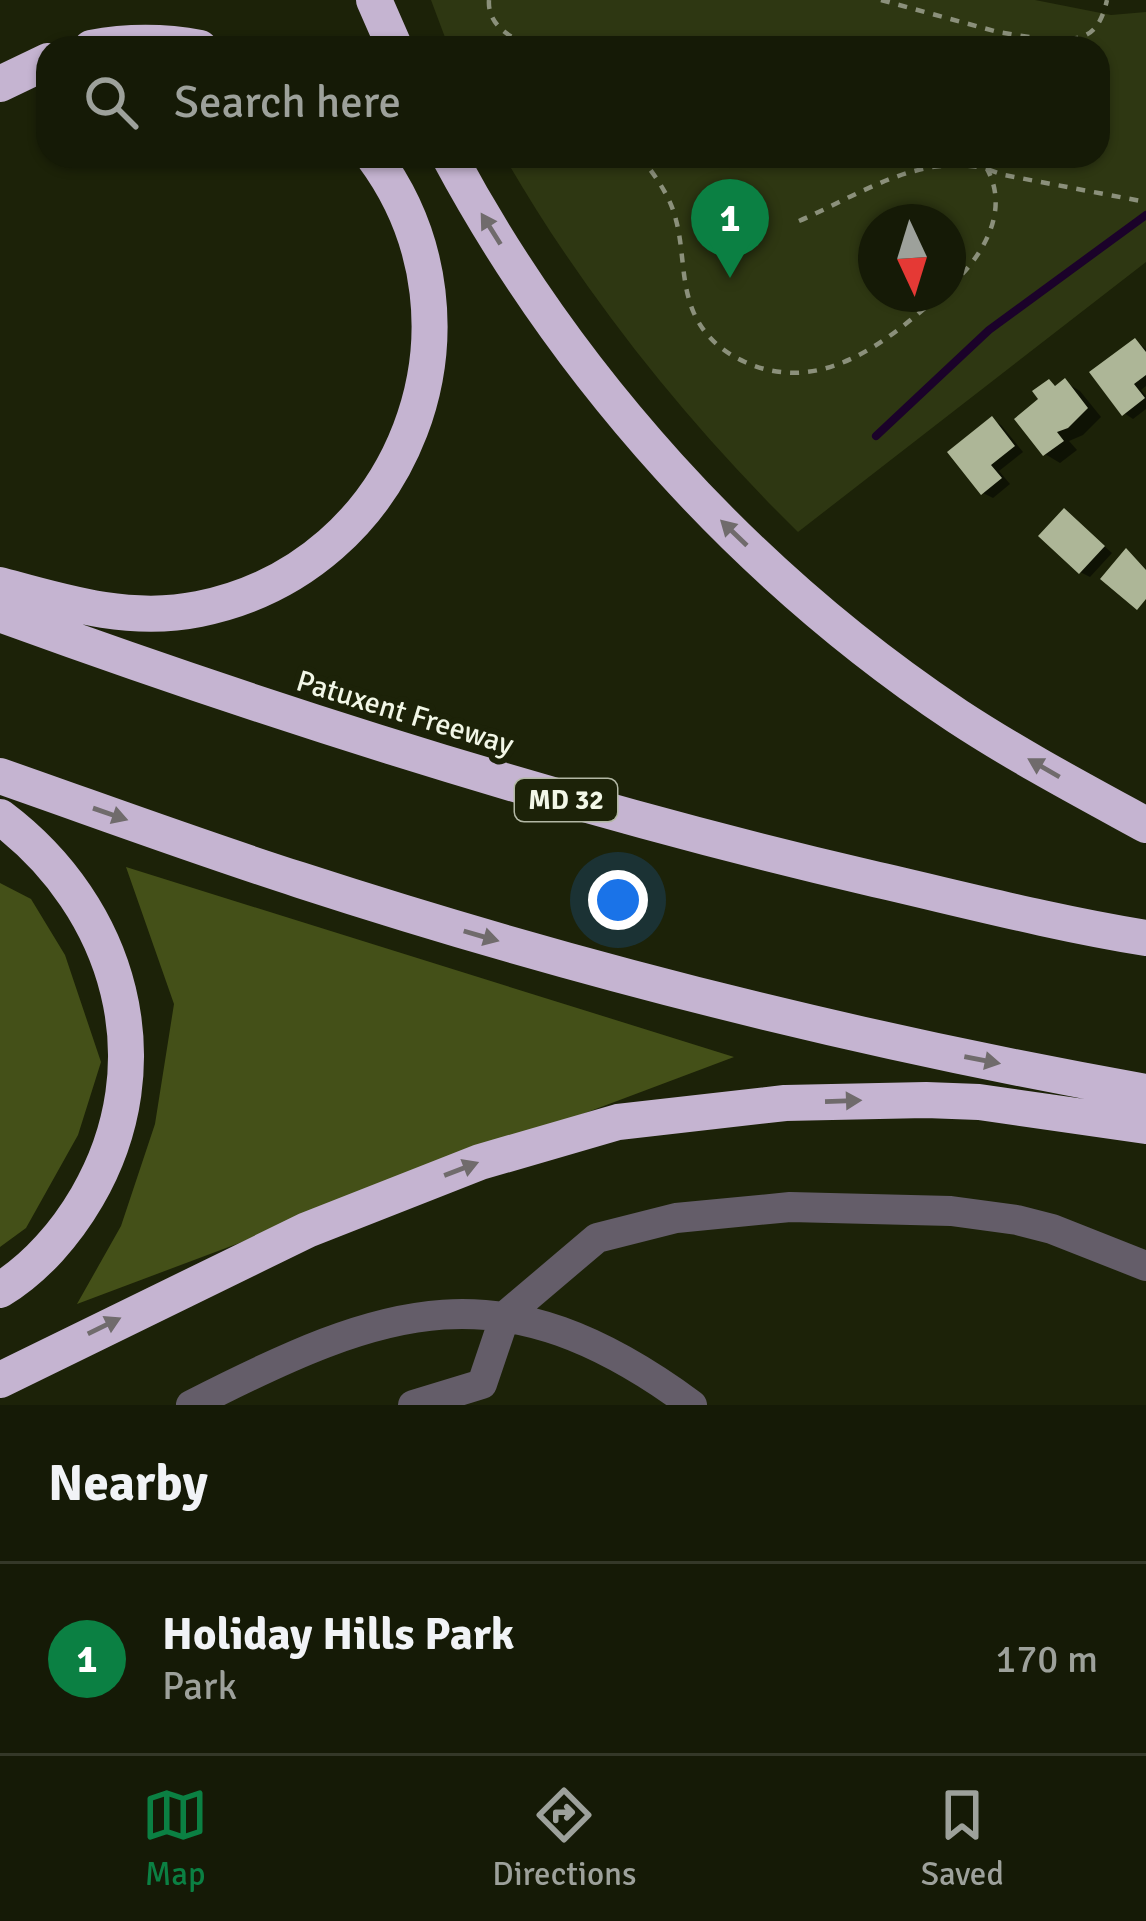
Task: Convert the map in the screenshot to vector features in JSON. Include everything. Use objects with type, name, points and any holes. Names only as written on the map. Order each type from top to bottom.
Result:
[{"type":"highway","points":[[374,0],[390,36]]},
{"type":"highway","points":[[0,83],[36,66]]},
{"type":"highway","points":[[0,589],[117,613],[199,609],[281,579],[316,557],[351,524],[381,489],[404,448],[423,398],[430,353],[431,307],[423,259],[408,214],[380,168]]},
{"type":"highway","points":[[456,168],[515,268],[577,355],[728,528],[807,601],[926,693],[1045,769],[1146,825]]},
{"type":"highway","points":[[0,589],[193,663],[631,798],[945,874],[1146,914]]},
{"type":"highway","name":"Patuxent Freeway","points":[[0,614],[187,682],[519,787],[776,856],[1146,938]]},
{"type":"highway","points":[[0,776],[299,880],[564,959],[911,1046],[1146,1092]]},
{"type":"highway","points":[[0,817],[35,843],[94,923],[122,1005],[127,1051],[116,1132],[98,1178],[75,1218],[43,1255],[0,1290]]},
{"type":"highway","points":[[0,1380],[326,1222],[480,1162],[618,1122],[785,1103],[926,1100],[979,1102],[1146,1126]]},
{"type":"street","points":[[413,1405],[482,1384],[505,1316],[597,1238],[676,1218],[734,1210],[874,1208],[995,1217],[1052,1229],[1146,1266]]},
{"type":"street","points":[[191,1405],[307,1348],[368,1327],[444,1314],[505,1316],[597,1344],[692,1405]]},
{"type":"path","points":[[489,0],[488,12],[502,32],[511,36]]},
{"type":"path","points":[[880,0],[1023,36]]},
{"type":"path","points":[[1087,36],[1107,0]]},
{"type":"path","points":[[649,168],[665,190],[677,222],[693,311],[705,332],[727,354],[779,374],[809,375],[839,367],[916,312]]},
{"type":"path","points":[[799,221],[919,168]]},
{"type":"path","points":[[980,168],[1146,202]]},
{"type":"path","points":[[966,268],[978,254],[995,217],[997,196],[987,169]]},
{"type":"green space","points":[[431,0],[1035,0],[1111,15],[1146,12],[1146,262],[798,532],[676,400],[567,257],[511,168],[1110,168],[1110,36],[444,36]]},
{"type":"green space","points":[[126,867],[734,1057],[77,1304],[121,1226],[155,1124],[174,1004]]},
{"type":"green space","points":[[0,883],[31,899],[65,955],[101,1062],[78,1135],[26,1228],[0,1247]]},
{"type":"building","points":[[1135,338],[1146,352],[1146,375],[1134,384],[1145,398],[1122,416],[1089,372]]},
{"type":"building","points":[[1065,378],[1088,408],[1057,432],[1064,441],[1043,456],[1014,419],[1038,399],[1032,391],[1049,379],[1055,386]]},
{"type":"building","points":[[992,416],[1015,446],[991,465],[1002,478],[981,495],[947,452]]},
{"type":"building","points":[[1064,508],[1105,546],[1079,574],[1038,536]]},
{"type":"building","points":[[1126,548],[1146,570],[1146,599],[1137,610],[1100,579]]},
{"type":"waterway","points":[[876,436],[989,330],[1146,215]]},
{"type":"place","name":"Holiday Hills Park","points":[[730,278]]}]
